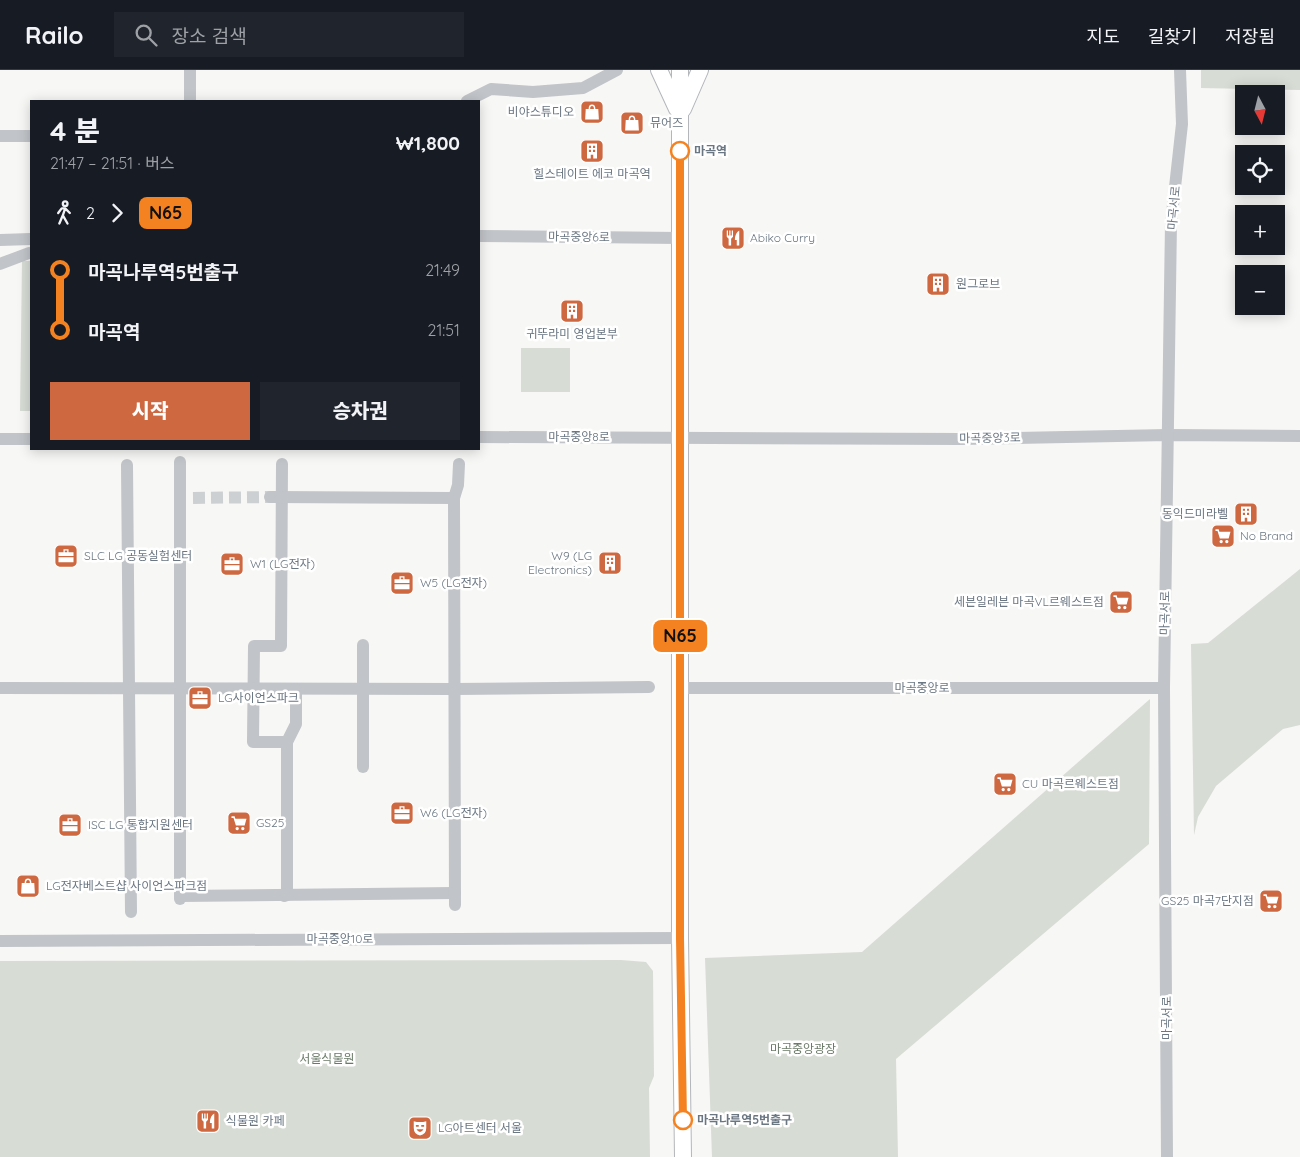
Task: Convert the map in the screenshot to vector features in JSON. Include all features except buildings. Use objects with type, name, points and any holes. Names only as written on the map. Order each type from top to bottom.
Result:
[{"type":"main road","points":[[659,70],[680,116]]},
{"type":"main road","points":[[680,70],[680,938],[683,1157]]},
{"type":"main road","points":[[680,116],[700,70]]},
{"type":"street","points":[[190,70],[190,100]]},
{"type":"street","points":[[469,100],[491,89],[533,92],[583,88],[617,70]]},
{"type":"street","name":"마곡서로","points":[[1167,1157],[1164,688],[1171,223],[1182,124],[1180,70]]},
{"type":"street","points":[[0,136],[30,136]]},
{"type":"street","name":"마곡중앙6로","points":[[480,236],[680,238]]},
{"type":"street","points":[[0,240],[30,239]]},
{"type":"street","points":[[0,264],[29,253]]},
{"type":"street","name":"마곡중앙3로","points":[[680,437],[961,439],[1168,435],[1300,436]]},
{"type":"street","name":"마곡중앙8로","points":[[480,437],[680,437]]},
{"type":"street","points":[[0,439],[30,439]]},
{"type":"street","points":[[180,462],[187,498],[181,688],[180,898],[285,896],[455,899],[454,498],[458,486],[459,464]]},
{"type":"street","points":[[282,464],[276,497],[281,646],[254,646],[253,742],[287,742]]},
{"type":"street","points":[[127,465],[131,912]]},
{"type":"street","points":[[276,497],[454,498]]},
{"type":"street","points":[[363,645],[363,767]]},
{"type":"street","points":[[0,688],[455,689],[649,687]]},
{"type":"street","name":"마곡중앙로","points":[[680,688],[1164,688]]},
{"type":"street","points":[[285,896],[287,742],[296,724],[296,689]]},
{"type":"street","name":"마곡중앙10로","points":[[0,941],[680,938]]},
{"type":"green space","points":[[1201,70],[1300,70],[1300,90],[1285,90],[1285,85],[1235,85],[1235,89],[1201,88]]},
{"type":"green space","points":[[22,261],[30,261],[30,411],[20,411]]},
{"type":"green space","points":[[521,348],[570,348],[570,392],[521,392]]},
{"type":"green space","points":[[1300,569],[1300,725],[1283,729],[1216,786],[1198,817],[1194,835],[1191,644],[1208,643]]},
{"type":"green space","name":"마곡중앙광장","points":[[1150,699],[1149,844],[896,1059],[898,1157],[712,1157],[705,958],[862,952]]},
{"type":"green space","name":"서울식물원","points":[[621,960],[646,962],[653,971],[654,1076],[649,1088],[650,1157],[0,1157],[0,961]]},
{"type":"tunnel","points":[[193,498],[270,497]]},
{"type":"bus line","name":"N65","points":[[680,151],[680,938],[683,1120]]},
{"type":"place","name":"비야스튜디오","points":[[592,112]]},
{"type":"place","name":"뮤어즈","points":[[632,123]]},
{"type":"place","name":"힐스테이트 에코 마곡역","points":[[592,151]]},
{"type":"place","name":"마곡역","points":[[680,151]]},
{"type":"place","name":"Abiko Curry","points":[[733,238]]},
{"type":"place","name":"원그로브","points":[[938,284]]},
{"type":"place","name":"귀뚜라미 영업본부","points":[[572,311]]},
{"type":"place","name":"동익드미라벨","points":[[1246,514]]},
{"type":"place","name":"No Brand","points":[[1223,536]]},
{"type":"place","name":"SLC LG 공동실험센터","points":[[66,556]]},
{"type":"place","name":"W9 (LG Electronics)","points":[[610,563]]},
{"type":"place","name":"W1 (LG전자)","points":[[232,564]]},
{"type":"place","name":"W5 (LG전자)","points":[[402,583]]},
{"type":"place","name":"세븐일레븐 마곡VL르웨스트점","points":[[1121,602]]},
{"type":"place","name":"LG사이언스파크","points":[[200,698]]},
{"type":"place","name":"CU 마곡르웨스트점","points":[[1005,784]]},
{"type":"place","name":"W6 (LG전자)","points":[[402,813]]},
{"type":"place","name":"GS25","points":[[239,823]]},
{"type":"place","name":"ISC LG 통합지원센터","points":[[70,825]]},
{"type":"place","name":"LG전자베스트샵 사이언스파크점","points":[[28,886]]},
{"type":"place","name":"GS25 마곡7단지점","points":[[1271,901]]},
{"type":"place","name":"마곡나루역5번출구","points":[[683,1120]]},
{"type":"place","name":"식물원 카페","points":[[208,1121]]},
{"type":"place","name":"LG아트센터 서울","points":[[420,1128]]}]
